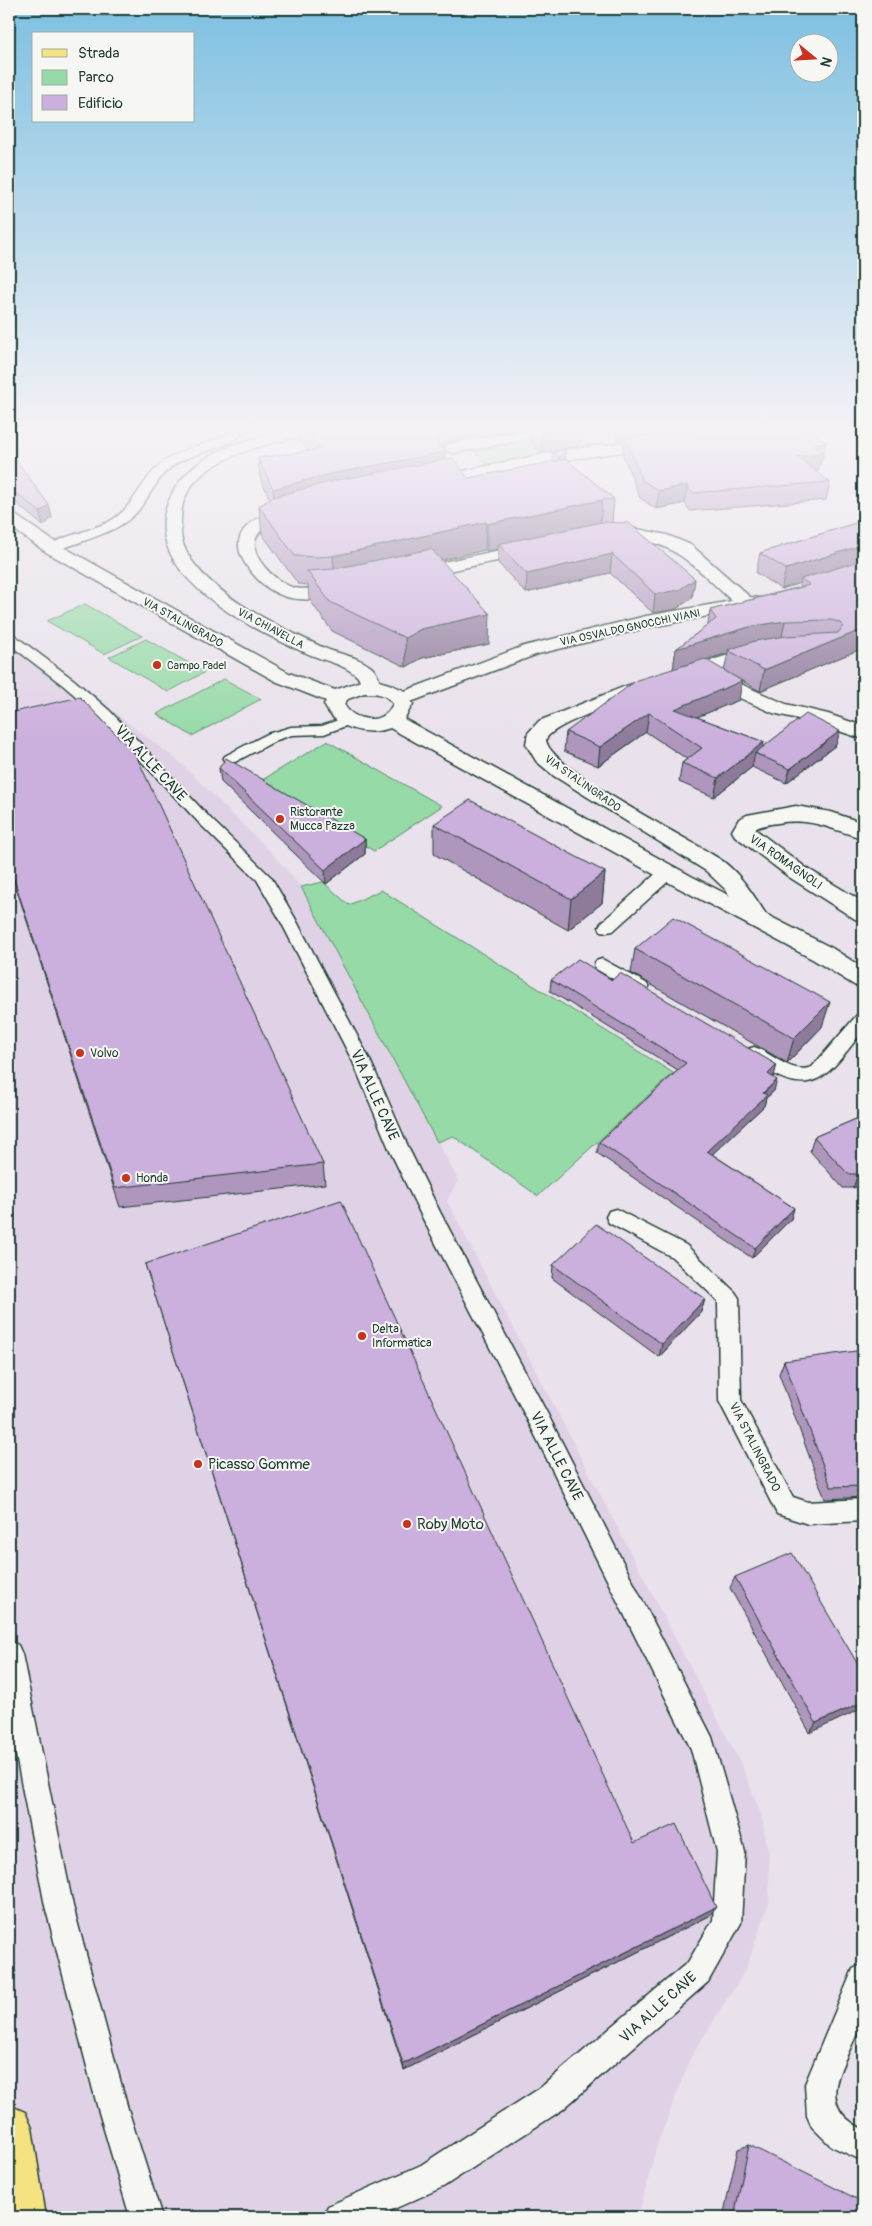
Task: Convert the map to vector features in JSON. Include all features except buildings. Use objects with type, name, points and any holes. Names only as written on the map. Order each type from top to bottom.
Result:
[{"type":"main road","points":[[9,2128],[22,2217]]},
{"type":"street","name":"VIA STALINGRADO","points":[[31,534],[52,548],[282,677],[337,698]]},
{"type":"street","name":"VIA CHIAVELLA","points":[[173,534],[183,560],[197,579],[217,597],[246,617],[322,654],[358,667],[368,674],[371,687]]},
{"type":"street","points":[[249,534],[247,541],[249,552],[256,569],[285,591],[297,593],[330,592],[363,585]]},
{"type":"street","points":[[590,536],[620,534]]},
{"type":"street","points":[[636,534],[661,539],[685,549],[745,603]]},
{"type":"street","points":[[390,579],[552,544]]},
{"type":"street","name":"VIA OSVALDO GNOCCHI VIANI","points":[[401,699],[531,650],[646,622],[772,598]]},
{"type":"street","name":"VIA STALINGRADO","points":[[757,919],[735,886],[716,867],[578,782],[540,753],[536,744],[536,736],[542,728],[553,722],[632,690],[746,655],[781,649]]},
{"type":"street","points":[[705,669],[738,690],[780,709],[821,718],[863,733]]},
{"type":"street","points":[[371,687],[390,690],[401,699],[403,704],[402,710],[392,720],[369,725],[346,721],[334,710],[337,698],[351,690],[371,687]]},
{"type":"street","name":"VIA STALINGRADO","points":[[392,720],[428,742],[667,873],[823,954],[863,979]]},
{"type":"street","name":"VIA ROMAGNOLI","points":[[863,831],[831,819],[796,813],[755,820],[747,824],[743,831],[797,872],[863,913]]},
{"type":"lane","points":[[52,548],[89,534]]},
{"type":"lane","name":"VIA ALLE CAVE","points":[[9,638],[69,683],[105,714],[206,822],[263,877],[287,918],[362,1062],[400,1151],[431,1215],[539,1420],[703,1746],[731,1852],[727,1923],[698,1972],[551,2099],[432,2176],[339,2217]]},
{"type":"lane","points":[[230,759],[272,737],[291,731],[314,732],[324,730],[346,721]]},
{"type":"lane","points":[[607,927],[667,873]]},
{"type":"lane","points":[[602,965],[653,995]]},
{"type":"lane","points":[[738,1045],[781,1070],[805,1077],[818,1072],[863,1019]]},
{"type":"lane","name":"VIA STALINGRADO","points":[[616,1217],[679,1250],[728,1298],[730,1401],[785,1506],[808,1512],[863,1510]]},
{"type":"lane","points":[[9,1654],[59,1906],[113,2109],[146,2217]]},
{"type":"lane","points":[[863,1979],[820,2084],[823,2116],[842,2135],[863,2145]]},
{"type":"shaded area","points":[[9,632],[177,760],[269,850],[301,887],[458,1180],[447,1201],[743,1768],[761,1814],[769,1855],[769,1903],[746,1969],[691,2057],[657,2145],[638,2217],[9,2217]]},
{"type":"green space","name":"Campo Padel","points":[[85,604],[142,636],[104,654],[47,621]]},
{"type":"green space","name":"Campo Padel","points":[[146,639],[205,672],[168,692],[109,657]]},
{"type":"green space","points":[[224,679],[261,699],[192,736],[157,714]]},
{"type":"green space","points":[[327,741],[442,806],[374,851],[259,782]]},
{"type":"green space","points":[[323,882],[349,905],[381,890],[673,1073],[538,1196],[453,1136],[437,1142],[301,887]]},
{"type":"place","name":"Campo Padel","points":[[157,665]]},
{"type":"place","name":"Ristorante Mucca Pazza","points":[[280,819]]},
{"type":"place","name":"Volvo","points":[[80,1053]]},
{"type":"place","name":"Honda","points":[[126,1178]]},
{"type":"place","name":"Delta Informatica","points":[[362,1336]]},
{"type":"place","name":"Picasso Gomme","points":[[198,1464]]},
{"type":"place","name":"Roby Moto","points":[[407,1524]]}]
